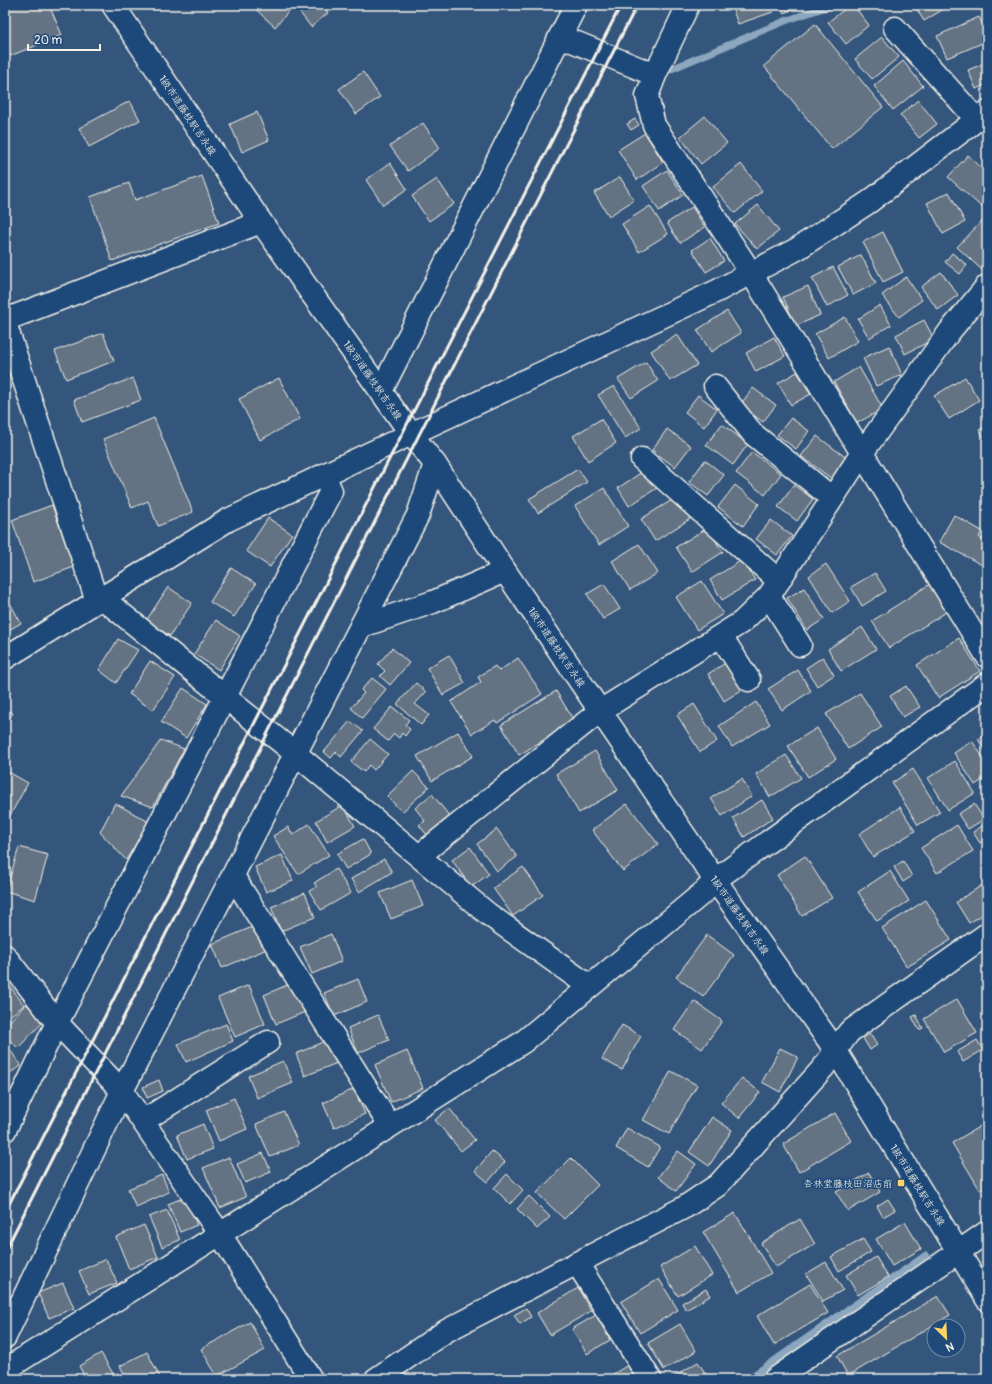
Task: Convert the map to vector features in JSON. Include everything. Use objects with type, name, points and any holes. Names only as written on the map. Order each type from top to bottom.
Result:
[{"type":"street","name":"1級市道藤枝駅吉永線","points":[[113,5],[261,222],[411,434],[435,464],[504,570],[715,880],[836,1051],[987,1299]]},
{"type":"street","points":[[381,391],[576,5]]},
{"type":"street","points":[[688,5],[655,75],[648,96],[654,125],[751,273],[987,656]]},
{"type":"street","points":[[5,658],[228,520],[751,273],[797,249],[869,202],[982,116],[895,28]]},
{"type":"street","points":[[560,36],[655,75]]},
{"type":"street","points":[[261,222],[5,322],[99,600],[296,754],[488,914],[589,986]]},
{"type":"street","points":[[419,856],[600,711],[742,622],[774,588],[862,453],[950,331],[987,286]]},
{"type":"street","points":[[715,386],[753,434],[832,498]]},
{"type":"street","points":[[642,458],[774,588],[800,645]]},
{"type":"street","points":[[5,1337],[122,1091],[418,515],[435,464]]},
{"type":"street","points":[[5,1130],[57,1023],[331,492],[324,475]]},
{"type":"street","points":[[362,626],[433,602],[504,570]]},
{"type":"street","points":[[721,636],[749,680]]},
{"type":"street","points":[[5,1370],[523,1042],[705,891],[715,880],[987,684]]},
{"type":"street","points":[[233,876],[390,1126]]},
{"type":"street","points":[[376,1379],[446,1332],[685,1207],[718,1185],[836,1051],[849,1032],[987,934]]},
{"type":"street","points":[[5,956],[57,1023],[122,1091],[220,1234],[311,1379]]},
{"type":"street","points":[[142,1121],[268,1042]]},
{"type":"street","points":[[775,1379],[987,1232]]},
{"type":"street","points":[[577,1263],[650,1379]]},
{"type":"building","points":[[5,5],[49,5],[62,35],[10,56],[5,43]]},
{"type":"building","points":[[251,5],[282,5],[289,11],[275,27]]},
{"type":"building","points":[[294,5],[330,5],[325,9],[328,13],[311,27]]},
{"type":"building","points":[[731,5],[770,5],[773,12],[738,24]]},
{"type":"building","points":[[780,5],[806,5],[783,13]]},
{"type":"building","points":[[850,5],[853,5],[869,25],[846,44],[828,22]]},
{"type":"building","points":[[914,5],[946,5],[947,7],[924,21]]},
{"type":"building","points":[[979,17],[987,34],[987,41],[947,58],[937,36]]},
{"type":"building","points":[[815,24],[883,107],[832,149],[764,66]]},
{"type":"building","points":[[882,37],[899,57],[872,79],[855,59]]},
{"type":"building","points":[[903,61],[923,86],[893,110],[874,86]]},
{"type":"building","points":[[987,62],[987,84],[976,89],[968,70]]},
{"type":"building","points":[[363,72],[380,97],[356,114],[339,89]]},
{"type":"building","points":[[918,100],[937,124],[919,138],[900,115]]},
{"type":"building","points":[[130,101],[140,120],[89,147],[79,128]]},
{"type":"building","points":[[257,112],[269,140],[242,152],[230,124]]},
{"type":"building","points":[[705,116],[727,143],[701,164],[680,137]]},
{"type":"building","points":[[635,119],[639,125],[631,130],[627,124]]},
{"type":"building","points":[[423,123],[440,148],[408,171],[390,146]]},
{"type":"building","points":[[645,133],[663,162],[637,180],[618,150]]},
{"type":"building","points":[[968,155],[987,173],[987,212],[948,177]]},
{"type":"building","points":[[390,163],[407,189],[383,205],[366,180]]},
{"type":"building","points":[[741,164],[762,191],[735,213],[713,187]]},
{"type":"building","points":[[667,170],[683,195],[659,211],[643,186]]},
{"type":"building","points":[[202,176],[219,223],[112,261],[90,197],[129,183],[135,200]]},
{"type":"building","points":[[620,177],[634,200],[609,216],[594,193]]},
{"type":"building","points":[[437,179],[454,204],[429,221],[412,196]]},
{"type":"building","points":[[949,192],[965,222],[943,234],[927,203]]},
{"type":"building","points":[[758,205],[779,231],[757,249],[735,224]]},
{"type":"building","points":[[650,206],[668,234],[639,252],[622,224]]},
{"type":"building","points":[[692,207],[705,227],[680,243],[667,223]]},
{"type":"building","points":[[985,218],[987,220],[987,264],[982,270],[957,247]]},
{"type":"building","points":[[883,232],[903,272],[883,282],[863,242]]},
{"type":"building","points":[[710,238],[724,261],[706,272],[692,250]]},
{"type":"building","points":[[952,253],[967,265],[960,274],[945,262]]},
{"type":"building","points":[[861,255],[876,283],[853,295],[838,267]]},
{"type":"building","points":[[833,267],[848,295],[827,307],[812,278]]},
{"type":"building","points":[[941,272],[958,295],[938,310],[921,287]]},
{"type":"building","points":[[906,277],[922,300],[899,317],[882,295]]},
{"type":"building","points":[[808,286],[820,315],[796,326],[783,297]]},
{"type":"building","points":[[880,305],[891,325],[869,338],[858,319]]},
{"type":"building","points":[[727,311],[741,333],[711,352],[697,330]]},
{"type":"building","points":[[845,317],[858,341],[829,358],[815,334]]},
{"type":"building","points":[[924,320],[934,339],[905,354],[896,335]]},
{"type":"building","points":[[103,333],[114,361],[66,379],[55,351]]},
{"type":"building","points":[[677,334],[697,365],[670,381],[651,351]]},
{"type":"building","points":[[774,337],[785,356],[756,372],[746,353]]},
{"type":"building","points":[[889,346],[902,375],[876,386],[863,358]]},
{"type":"building","points":[[646,362],[658,381],[631,398],[618,379]]},
{"type":"building","points":[[859,367],[883,409],[857,423],[834,382]]},
{"type":"building","points":[[797,372],[811,394],[791,405],[778,383]]},
{"type":"building","points":[[965,377],[979,400],[949,419],[934,396]]},
{"type":"building","points":[[133,378],[141,400],[82,422],[74,400]]},
{"type":"building","points":[[279,378],[300,419],[260,440],[239,399]]},
{"type":"building","points":[[614,386],[641,428],[625,438],[598,395]]},
{"type":"building","points":[[753,388],[776,405],[763,422],[740,405]]},
{"type":"building","points":[[698,395],[717,409],[704,427],[685,412]]},
{"type":"building","points":[[154,418],[193,512],[158,526],[148,501],[132,508],[103,439]]},
{"type":"building","points":[[791,418],[809,431],[796,449],[777,435]]},
{"type":"building","points":[[601,419],[616,443],[588,461],[573,436]]},
{"type":"building","points":[[722,424],[748,444],[733,465],[706,445]]},
{"type":"building","points":[[987,425],[987,442],[979,430]]},
{"type":"building","points":[[667,429],[691,446],[675,467],[652,450]]},
{"type":"building","points":[[817,436],[848,459],[832,479],[801,456]]},
{"type":"building","points":[[752,452],[781,474],[765,495],[736,473]]},
{"type":"building","points":[[705,460],[724,475],[708,496],[689,482]]},
{"type":"building","points":[[578,469],[587,482],[538,513],[529,499]]},
{"type":"building","points":[[645,470],[657,488],[629,506],[618,488]]},
{"type":"building","points":[[735,485],[759,504],[743,526],[718,507]]},
{"type":"building","points":[[794,485],[813,499],[797,521],[778,507]]},
{"type":"building","points":[[604,488],[628,526],[599,545],[575,506]]},
{"type":"building","points":[[677,497],[690,519],[655,541],[641,519]]},
{"type":"building","points":[[52,505],[74,567],[33,582],[12,520]]},
{"type":"building","points":[[954,515],[982,531],[979,537],[987,542],[987,560],[984,566],[939,542]]},
{"type":"building","points":[[268,518],[292,534],[270,567],[246,551]]},
{"type":"building","points":[[771,520],[792,536],[777,555],[756,539]]},
{"type":"building","points":[[707,528],[723,552],[692,572],[676,547]]},
{"type":"building","points":[[639,544],[658,573],[630,590],[612,561]]},
{"type":"building","points":[[742,560],[755,580],[722,600],[710,580]]},
{"type":"building","points":[[826,564],[850,601],[832,613],[809,576]]},
{"type":"building","points":[[231,568],[256,584],[234,617],[210,602]]},
{"type":"building","points":[[875,573],[886,591],[862,606],[851,587]]},
{"type":"building","points":[[702,581],[723,614],[697,630],[676,597]]},
{"type":"building","points":[[604,584],[620,609],[603,619],[587,594]]},
{"type":"building","points":[[930,584],[948,611],[889,648],[872,621]]},
{"type":"building","points":[[168,587],[192,603],[170,636],[146,621]]},
{"type":"building","points":[[804,588],[824,619],[807,630],[787,598]]},
{"type":"building","points":[[5,594],[21,623],[5,632]]},
{"type":"building","points":[[216,620],[240,636],[219,670],[194,654]]},
{"type":"building","points":[[862,627],[876,649],[841,671],[828,649]]},
{"type":"building","points":[[959,638],[980,671],[938,698],[917,665]]},
{"type":"building","points":[[118,639],[138,650],[116,683],[99,670]]},
{"type":"building","points":[[392,648],[409,663],[390,685],[380,676],[385,671],[378,664]]},
{"type":"building","points":[[449,655],[465,683],[443,695],[427,668]]},
{"type":"building","points":[[823,657],[834,675],[817,686],[806,668]]},
{"type":"building","points":[[518,658],[542,694],[497,723],[495,720],[472,734],[451,702],[481,682],[478,677],[495,666],[499,671]]},
{"type":"building","points":[[150,661],[175,677],[153,710],[129,694]]},
{"type":"building","points":[[727,662],[743,689],[724,701],[708,674]]},
{"type":"building","points":[[798,670],[811,691],[782,710],[768,689]]},
{"type":"building","points":[[372,678],[386,689],[362,718],[351,708],[364,693],[361,690]]},
{"type":"building","points":[[416,683],[426,692],[415,704],[429,715],[421,725],[397,704]]},
{"type":"building","points":[[906,686],[920,707],[903,717],[890,696]]},
{"type":"building","points":[[183,688],[207,704],[186,738],[161,722]]},
{"type":"building","points":[[556,691],[574,721],[519,755],[501,725]]},
{"type":"building","points":[[860,693],[882,727],[848,749],[826,714]]},
{"type":"building","points":[[756,702],[770,724],[732,747],[719,726]]},
{"type":"building","points":[[694,704],[717,741],[700,752],[677,715]]},
{"type":"building","points":[[392,707],[409,720],[405,725],[410,729],[405,736],[402,733],[399,738],[394,734],[388,741],[373,729]]},
{"type":"building","points":[[5,709],[13,713],[5,725]]},
{"type":"building","points":[[350,721],[363,731],[341,757],[336,752],[331,758],[324,752]]},
{"type":"building","points":[[817,728],[836,759],[808,777],[788,746]]},
{"type":"building","points":[[458,732],[473,756],[432,781],[417,756]]},
{"type":"building","points":[[987,734],[987,754],[978,739]]},
{"type":"building","points":[[370,739],[388,754],[374,770],[369,765],[364,772],[351,762]]},
{"type":"building","points":[[161,740],[184,749],[153,807],[121,796]]},
{"type":"building","points":[[972,741],[987,763],[987,777],[975,785],[954,753]]},
{"type":"building","points":[[595,751],[618,790],[579,813],[556,774]]},
{"type":"building","points":[[786,755],[801,778],[770,797],[756,774]]},
{"type":"building","points":[[955,761],[975,793],[948,810],[928,778]]},
{"type":"building","points":[[913,769],[940,812],[918,825],[892,783]]},
{"type":"building","points":[[5,770],[28,783],[7,821],[5,819]]},
{"type":"building","points":[[413,771],[429,787],[402,812],[387,796]]},
{"type":"building","points":[[742,779],[752,796],[722,816],[711,798]]},
{"type":"building","points":[[432,794],[450,817],[427,835],[419,825],[425,821],[415,808]]},
{"type":"building","points":[[762,800],[773,818],[744,837],[733,818]]},
{"type":"building","points":[[115,803],[149,822],[126,860],[100,832]]},
{"type":"building","points":[[627,804],[658,844],[623,871],[592,830]]},
{"type":"building","points":[[974,804],[984,819],[968,829],[958,814]]},
{"type":"building","points":[[343,805],[355,826],[327,842],[316,821]]},
{"type":"building","points":[[900,807],[915,831],[873,857],[859,834]]},
{"type":"building","points":[[309,824],[329,855],[298,874],[273,836],[288,827],[293,835]]},
{"type":"building","points":[[957,825],[973,851],[937,873],[921,848]]},
{"type":"building","points":[[982,826],[987,834],[987,839],[980,843],[973,832]]},
{"type":"building","points":[[497,829],[517,857],[497,871],[477,844]]},
{"type":"building","points":[[363,839],[371,854],[346,869],[337,854]]},
{"type":"building","points":[[19,847],[48,855],[35,900],[6,891]]},
{"type":"building","points":[[470,847],[489,874],[471,887],[452,860]]},
{"type":"building","points":[[987,851],[987,861],[983,854]]},
{"type":"building","points":[[282,855],[293,881],[266,892],[255,867]]},
{"type":"building","points":[[805,856],[832,898],[802,916],[777,875]]},
{"type":"building","points":[[384,859],[392,872],[359,892],[351,879]]},
{"type":"building","points":[[903,861],[912,876],[903,882],[894,867]]},
{"type":"building","points":[[523,867],[543,895],[513,916],[493,888]]},
{"type":"building","points":[[336,869],[351,893],[321,910],[309,891],[317,887],[314,883]]},
{"type":"building","points":[[890,871],[909,901],[877,921],[858,892]]},
{"type":"building","points":[[412,880],[423,906],[391,919],[380,893]]},
{"type":"building","points":[[987,882],[987,912],[969,923],[956,902]]},
{"type":"building","points":[[305,893],[315,917],[281,931],[271,907]]},
{"type":"building","points":[[926,900],[951,940],[907,967],[882,928]]},
{"type":"building","points":[[257,925],[267,949],[222,968],[212,944]]},
{"type":"building","points":[[331,934],[342,961],[312,974],[300,947]]},
{"type":"building","points":[[707,935],[734,955],[703,997],[676,977]]},
{"type":"building","points":[[358,979],[367,1002],[334,1016],[324,993]]},
{"type":"building","points":[[7,982],[24,1005],[5,1020],[5,983]]},
{"type":"building","points":[[292,983],[305,1012],[276,1024],[264,995]]},
{"type":"building","points":[[249,985],[265,1024],[235,1037],[218,998]]},
{"type":"building","points":[[957,999],[977,1033],[944,1052],[924,1019]]},
{"type":"building","points":[[694,1001],[722,1021],[702,1049],[674,1030]]},
{"type":"building","points":[[26,1004],[44,1021],[18,1048],[5,1035],[5,1026]]},
{"type":"building","points":[[378,1015],[389,1040],[358,1053],[348,1028]]},
{"type":"building","points":[[916,1015],[923,1028],[919,1030],[912,1017]]},
{"type":"building","points":[[226,1024],[233,1041],[186,1062],[178,1044]]},
{"type":"building","points":[[622,1025],[641,1036],[622,1070],[602,1059]]},
{"type":"building","points":[[870,1034],[877,1045],[870,1050],[863,1038]]},
{"type":"building","points":[[327,1040],[337,1063],[305,1076],[296,1054]]},
{"type":"building","points":[[977,1040],[983,1050],[963,1062],[957,1052]]},
{"type":"building","points":[[7,1045],[21,1066],[5,1076],[5,1046]]},
{"type":"building","points":[[780,1048],[798,1057],[780,1092],[762,1082]]},
{"type":"building","points":[[407,1051],[423,1088],[391,1102],[375,1065]]},
{"type":"building","points":[[283,1061],[293,1083],[257,1098],[248,1076]]},
{"type":"building","points":[[671,1071],[697,1085],[669,1134],[643,1120]]},
{"type":"building","points":[[742,1078],[760,1092],[739,1118],[721,1103]]},
{"type":"building","points":[[159,1080],[163,1091],[147,1098],[143,1087]]},
{"type":"building","points":[[354,1089],[365,1114],[334,1128],[323,1103]]},
{"type":"building","points":[[234,1098],[247,1129],[219,1141],[206,1110]]},
{"type":"building","points":[[449,1108],[475,1140],[461,1151],[435,1120]]},
{"type":"building","points":[[284,1112],[299,1145],[270,1157],[256,1124]]},
{"type":"building","points":[[835,1113],[851,1141],[799,1172],[783,1144]]},
{"type":"building","points":[[712,1117],[732,1130],[709,1166],[689,1152]]},
{"type":"building","points":[[987,1122],[987,1186],[980,1190],[952,1143]]},
{"type":"building","points":[[203,1124],[213,1149],[187,1159],[177,1135]]},
{"type":"building","points":[[627,1128],[660,1147],[648,1167],[616,1148]]},
{"type":"building","points":[[492,1151],[505,1162],[488,1182],[475,1171]]},
{"type":"building","points":[[678,1151],[696,1164],[676,1191],[658,1177]]},
{"type":"building","points":[[263,1153],[271,1172],[245,1183],[237,1164]]},
{"type":"building","points":[[229,1157],[246,1197],[220,1208],[203,1168]]},
{"type":"building","points":[[571,1158],[598,1185],[564,1219],[537,1193]]},
{"type":"building","points":[[869,1173],[880,1192],[848,1211],[836,1192]]},
{"type":"building","points":[[507,1174],[523,1190],[510,1204],[494,1188]]},
{"type":"building","points":[[162,1175],[169,1192],[136,1207],[128,1189]]},
{"type":"building","points":[[529,1196],[550,1217],[537,1229],[517,1209]]},
{"type":"building","points":[[185,1197],[197,1225],[180,1232],[168,1204]]},
{"type":"building","points":[[888,1199],[895,1210],[883,1217],[877,1206]]},
{"type":"building","points":[[167,1210],[180,1240],[162,1247],[149,1217]]},
{"type":"building","points":[[735,1213],[771,1273],[739,1292],[703,1232]]},
{"type":"building","points":[[800,1219],[815,1244],[776,1267],[761,1243]]},
{"type":"building","points":[[905,1222],[921,1249],[892,1266],[876,1239]]},
{"type":"building","points":[[144,1225],[158,1257],[129,1269],[116,1237]]},
{"type":"building","points":[[863,1239],[871,1252],[839,1271],[831,1257]]},
{"type":"building","points":[[695,1246],[712,1275],[678,1296],[660,1267]]},
{"type":"building","points":[[876,1257],[888,1277],[858,1295],[846,1275]]},
{"type":"building","points":[[106,1259],[117,1283],[89,1294],[79,1271]]},
{"type":"building","points":[[826,1262],[843,1290],[823,1301],[806,1274]]},
{"type":"building","points":[[659,1279],[678,1310],[640,1333],[621,1302]]},
{"type":"building","points":[[63,1283],[74,1308],[49,1318],[38,1293]]},
{"type":"building","points":[[810,1284],[828,1313],[774,1345],[757,1316]]},
{"type":"building","points":[[578,1288],[591,1311],[550,1335],[537,1313]]},
{"type":"building","points":[[706,1289],[710,1296],[686,1310],[682,1303]]},
{"type":"building","points":[[938,1296],[950,1315],[945,1318],[926,1318],[926,1329],[848,1376],[837,1356]]},
{"type":"building","points":[[526,1308],[531,1317],[520,1324],[514,1315]]},
{"type":"building","points":[[596,1315],[610,1340],[587,1354],[572,1329]]},
{"type":"building","points":[[250,1322],[265,1350],[217,1376],[201,1349]]},
{"type":"building","points":[[680,1324],[696,1351],[664,1370],[648,1343]]},
{"type":"building","points":[[147,1352],[161,1379],[127,1379],[120,1366]]},
{"type":"building","points":[[101,1353],[115,1377],[111,1379],[86,1379],[79,1366]]},
{"type":"building","points":[[698,1362],[709,1379],[670,1379]]},
{"type":"building","points":[[628,1365],[636,1379],[605,1379]]},
{"type":"waterway","points":[[669,70],[785,21],[832,5]]},
{"type":"waterway","points":[[748,1379],[926,1255]]},
{"type":"railway","points":[[5,1212],[621,5]]},
{"type":"railway","points":[[5,1251],[637,5]]},
{"type":"place","name":"杏林堂藤枝田沼店前","points":[[901,1183]]}]
